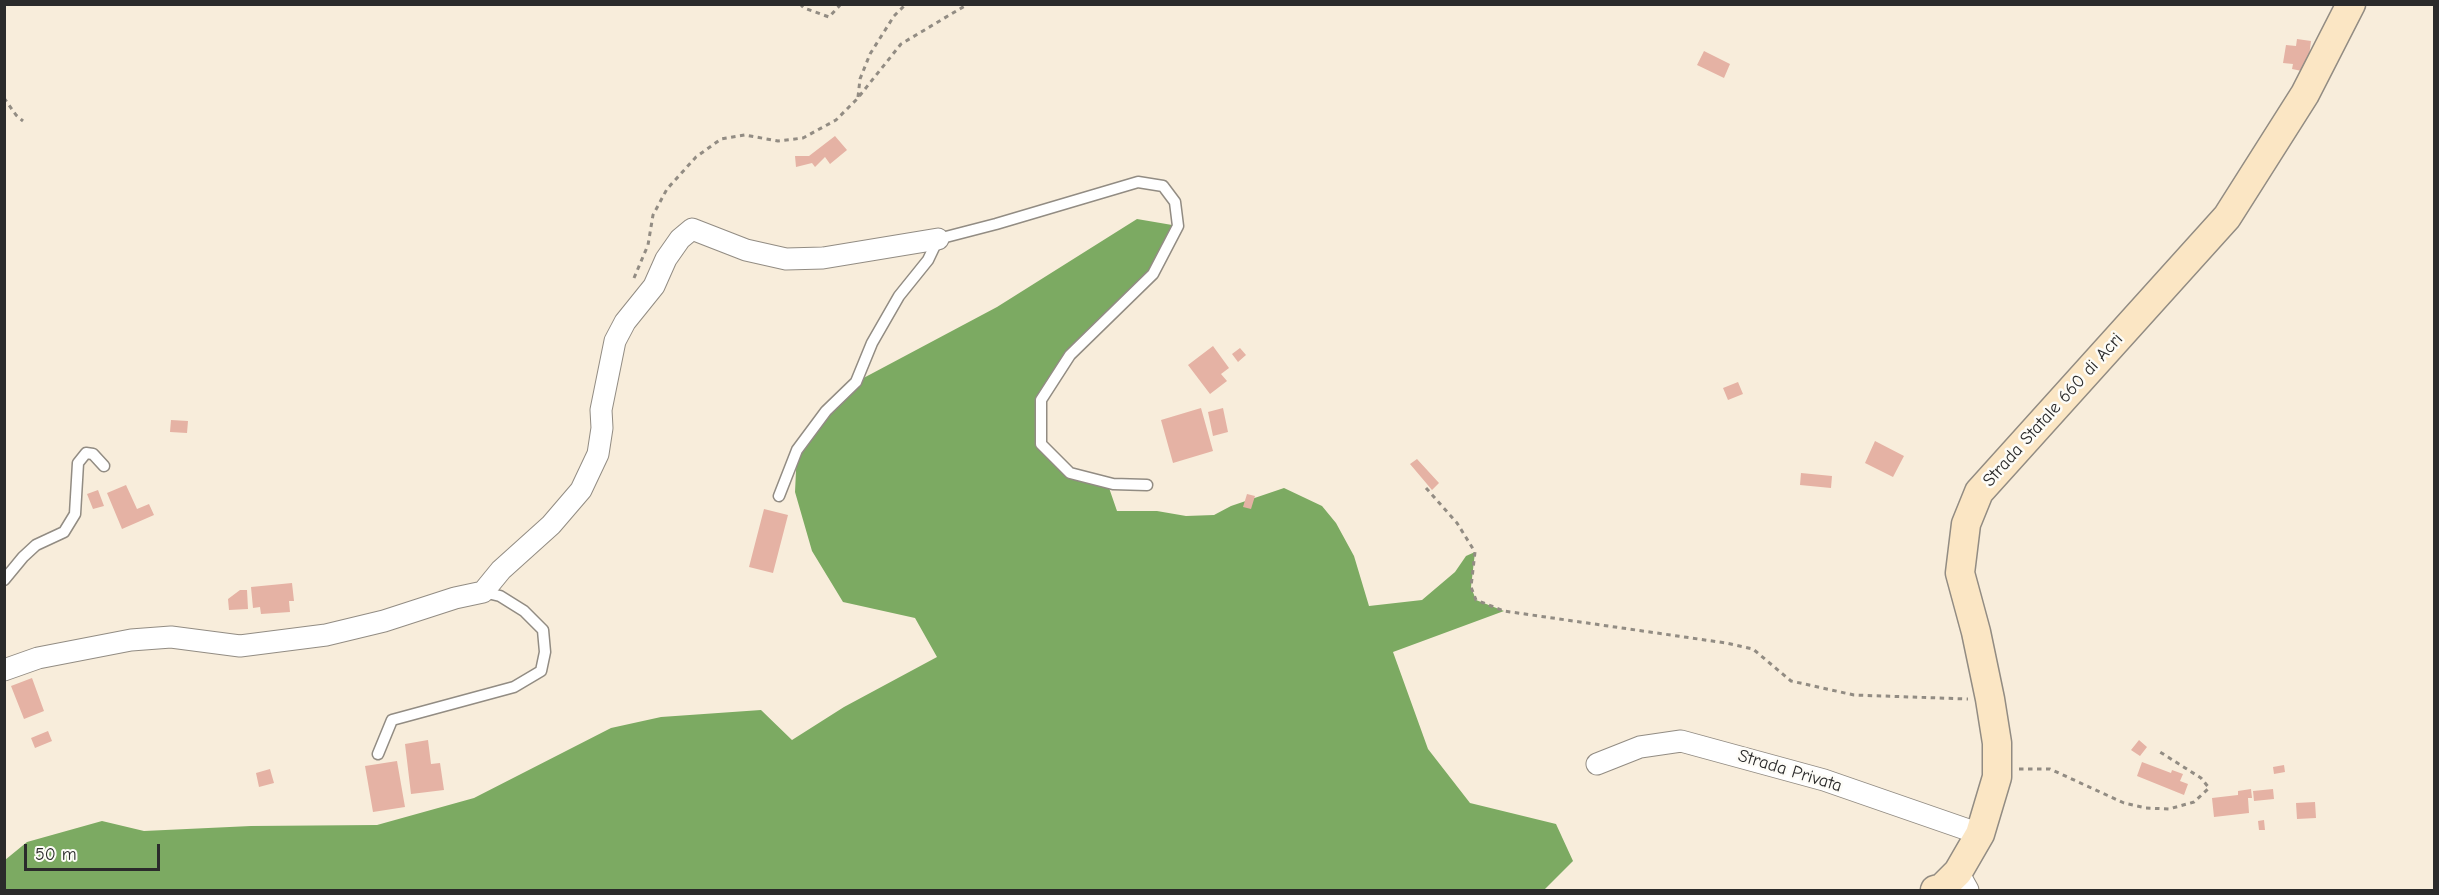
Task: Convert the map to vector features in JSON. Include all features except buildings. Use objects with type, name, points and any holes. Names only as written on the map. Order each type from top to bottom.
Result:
[{"type":"main road","name":"Strada Statale 660 di Acri","points":[[1963,881],[1997,777],[1997,743],[1990,699],[1976,632],[1960,573],[1966,524],[1979,492],[2227,217],[2305,94],[2351,4]]},
{"type":"main road","points":[[1935,891],[1963,881]]},
{"type":"street","points":[[4,670],[38,658],[131,640],[171,637],[240,646],[326,635],[384,621],[455,598],[483,592],[501,570],[551,525],[581,490],[598,454],[602,428],[601,410],[615,341],[625,322],[654,286],[666,259],[692,229],[746,250],[786,259],[823,258],[938,239]]},
{"type":"street","name":"Strada Privata","points":[[1597,764],[1640,747],[1681,741],[1824,780],[1980,834]]},
{"type":"lane","points":[[779,496],[797,450],[826,411],[856,382],[872,343],[899,296],[928,260],[938,239],[1138,182],[1163,186],[1175,202],[1178,226],[1153,274],[1070,355],[1041,400],[1041,444],[1070,473],[1113,484],[1147,485]]},
{"type":"lane","points":[[4,580],[36,545],[64,532],[75,514],[78,463],[86,453],[93,454],[104,466]]},
{"type":"lane","points":[[378,754],[392,720],[514,687],[541,671],[545,652],[543,630],[524,611],[500,596],[483,592]]},
{"type":"path","points":[[800,4],[804,8],[829,16],[842,4]]},
{"type":"path","points":[[857,99],[860,79],[870,54],[894,16],[906,4]]},
{"type":"path","points":[[632,283],[648,244],[653,215],[667,189],[696,157],[721,139],[745,135],[778,141],[803,138],[836,120],[857,99],[901,44],[968,4]]},
{"type":"path","points":[[4,98],[23,121]]},
{"type":"path","points":[[1426,488],[1457,523],[1475,552],[1470,587],[1476,600],[1504,611],[1726,643],[1753,649],[1791,681],[1854,695],[1941,700],[1990,699]]},
{"type":"path","points":[[1997,777],[2018,770],[2050,769],[2124,803],[2146,808],[2169,809],[2194,802],[2209,788],[2201,778],[2160,752]]},
{"type":"green space","points":[[1137,219],[1178,226],[1153,274],[1108,315],[1041,400],[1041,444],[1070,473],[1107,482],[1117,511],[1157,511],[1186,516],[1214,515],[1231,506],[1284,488],[1322,506],[1336,523],[1354,556],[1369,606],[1422,600],[1455,572],[1466,556],[1475,552],[1471,587],[1476,600],[1504,611],[1393,652],[1428,749],[1470,803],[1556,824],[1573,861],[1544,890],[5,890],[5,860],[27,842],[102,821],[144,831],[251,826],[377,825],[474,798],[611,728],[661,717],[761,710],[792,740],[844,707],[937,657],[915,618],[843,602],[812,551],[795,492],[797,450],[856,382],[997,307]]}]
